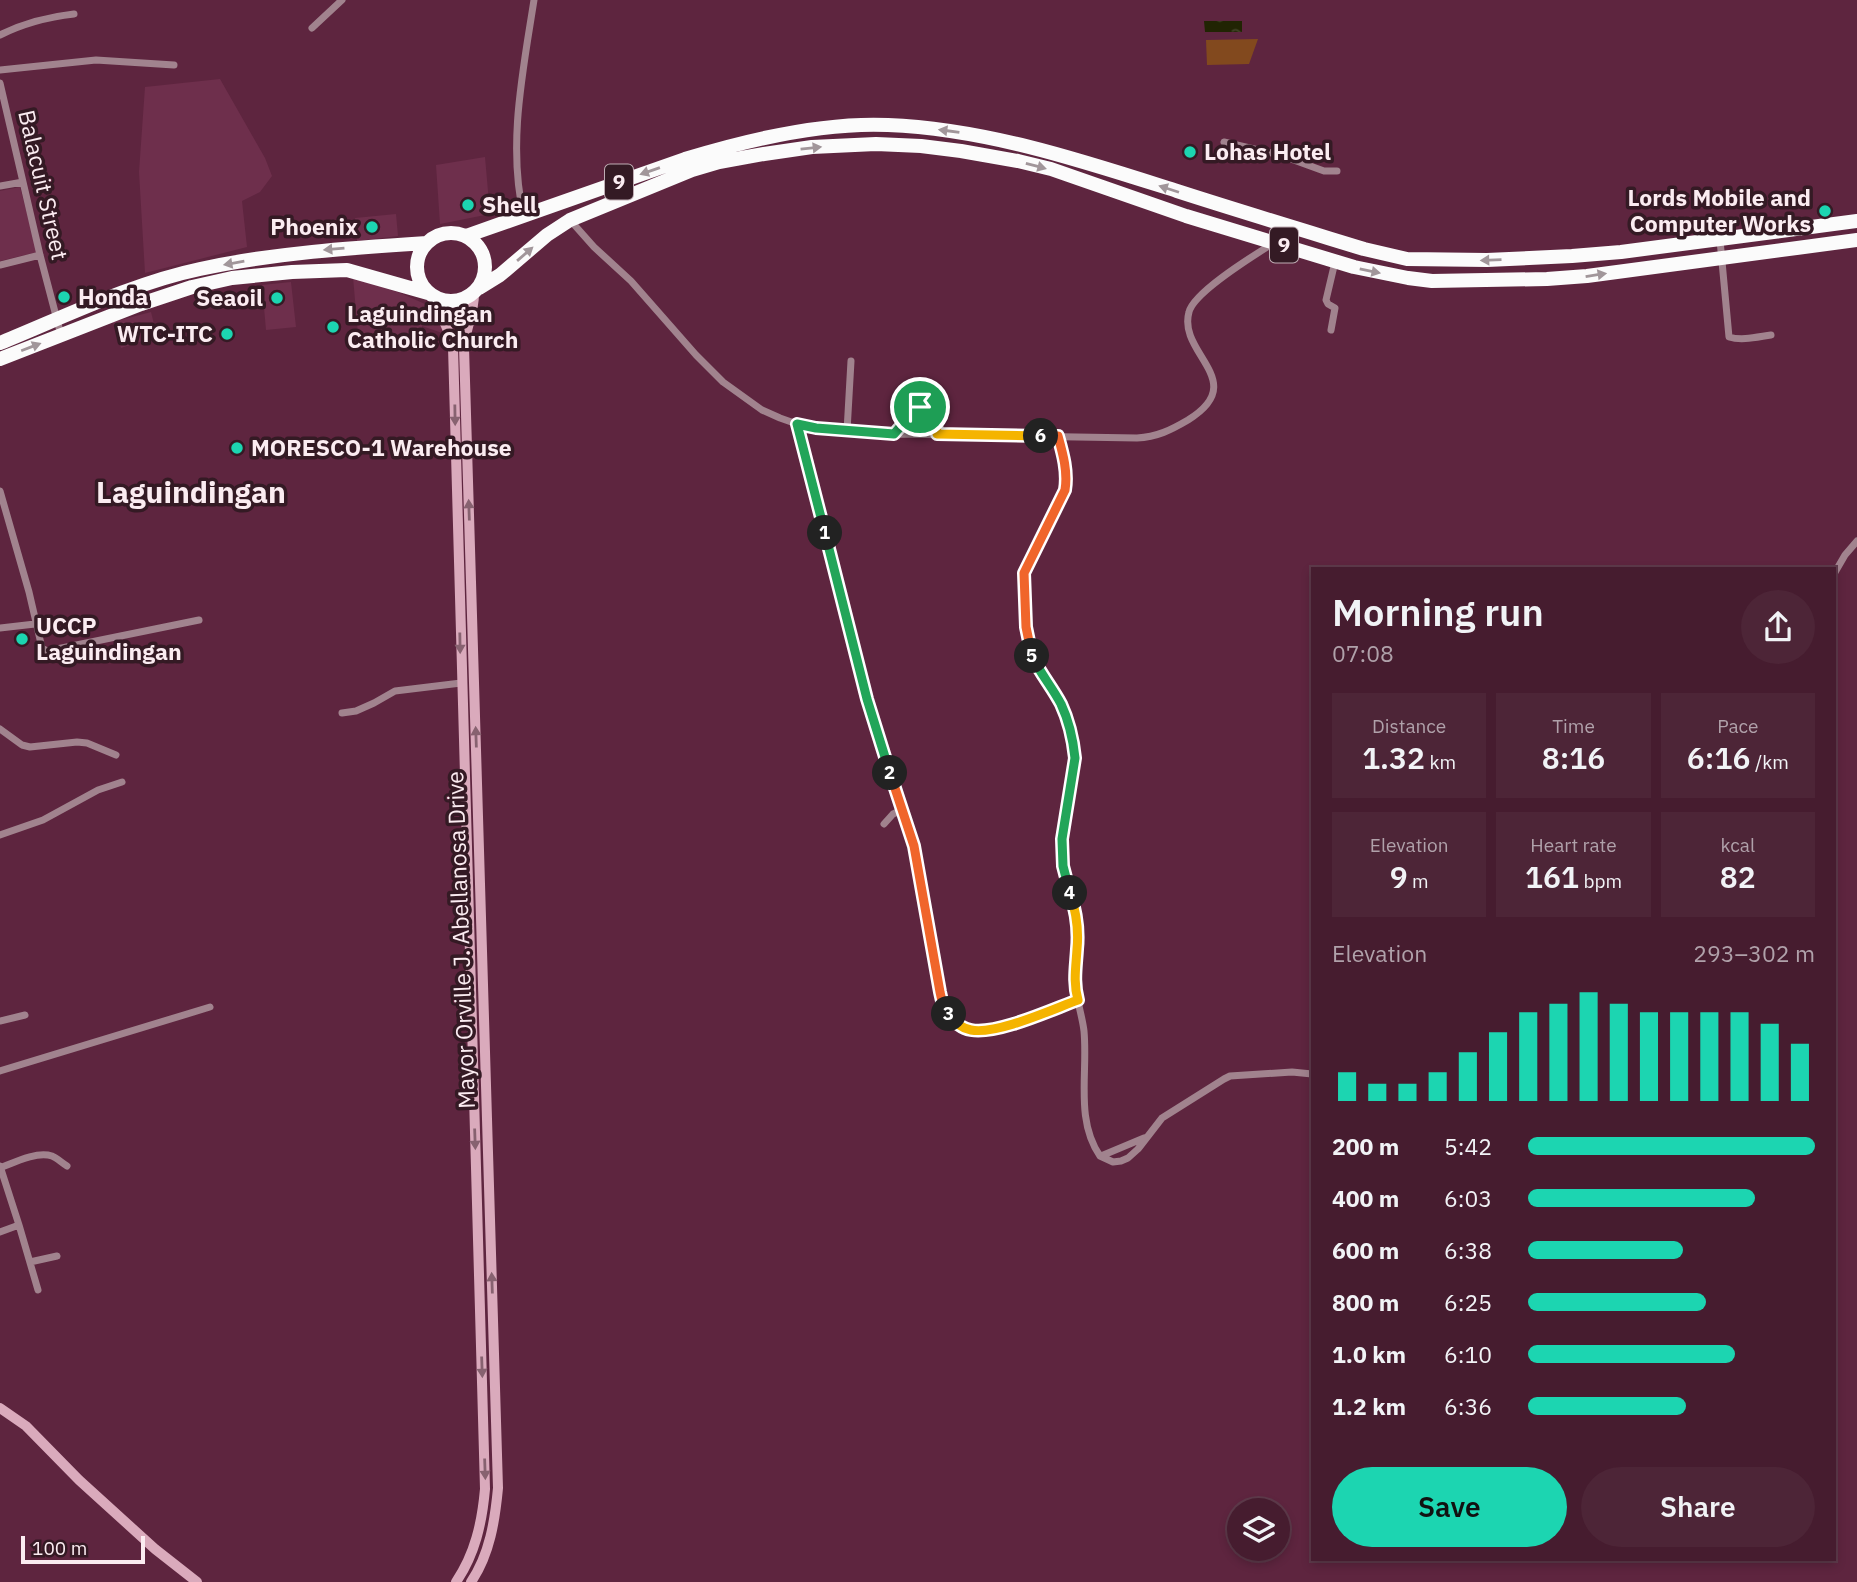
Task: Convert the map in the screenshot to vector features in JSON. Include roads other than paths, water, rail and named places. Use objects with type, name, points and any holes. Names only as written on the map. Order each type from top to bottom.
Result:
[{"type":"highway","name":"9","points":[[0,342],[128,291],[198,269],[295,253],[427,243],[442,234],[450,233],[466,236],[685,159],[761,138],[847,127],[885,125],[926,128],[971,135],[1078,160],[1364,249],[1407,259],[1572,257],[1857,221]]},
{"type":"highway","points":[[761,138],[764,154]]},
{"type":"highway","name":"9","points":[[0,359],[141,304],[192,287],[248,276],[347,270],[451,302],[459,301],[500,275],[547,235],[570,220],[692,170],[719,162],[812,147],[876,144],[921,146],[961,150],[1018,161],[1335,262],[1432,281],[1573,278],[1857,240]]},
{"type":"highway","points":[[609,185],[616,200]]},
{"type":"highway","points":[[466,236],[478,245],[485,259],[485,274],[476,291]]},
{"type":"highway","points":[[427,243],[421,251],[417,268],[418,277],[432,296]]},
{"type":"highway","points":[[1407,259],[1408,278]]},
{"type":"main road","name":"Mayor Orville J. Abellanosa Drive","points":[[471,1582],[487,1548],[495,1518],[498,1488],[464,347],[476,291]]},
{"type":"main road","name":"Mayor Orville J. Abellanosa Drive","points":[[432,296],[450,332],[453,347],[485,1489],[482,1518],[475,1545],[456,1582]]},
{"type":"main road","points":[[0,1408],[26,1426],[79,1480],[155,1549],[197,1582]]},
{"type":"street","points":[[312,28],[342,0]]},
{"type":"street","points":[[524,217],[517,176],[518,132],[520,94],[534,0]]},
{"type":"street","points":[[0,35],[26,23],[74,14]]},
{"type":"street","points":[[0,70],[96,60],[174,65]]},
{"type":"street","name":"Balacuit Street","points":[[0,83],[61,335]]},
{"type":"street","points":[[1224,142],[1280,155],[1324,170],[1337,171]]},
{"type":"street","points":[[0,187],[23,182]]},
{"type":"street","points":[[570,220],[594,247],[631,281],[695,355],[723,382],[762,410],[797,424],[894,434],[1138,438],[1153,437],[1170,431],[1207,406],[1213,393],[1210,373],[1189,329],[1190,308],[1200,294],[1276,242]]},
{"type":"street","points":[[1720,239],[1728,338],[1771,335]]},
{"type":"street","points":[[0,265],[40,255]]},
{"type":"street","points":[[1331,330],[1335,308],[1326,300],[1335,262]]},
{"type":"street","points":[[847,431],[851,361]]},
{"type":"street","points":[[894,434],[916,408],[924,406],[933,407],[936,412],[937,434]]},
{"type":"street","points":[[797,424],[867,699],[914,846],[942,1001],[958,1025],[970,1030],[984,1030],[1009,1025],[1078,1000]]},
{"type":"street","points":[[1058,436],[1065,465],[1065,490],[1024,568],[1024,608],[1032,654],[1061,704],[1074,747],[1075,758],[1062,853],[1065,876],[1077,918],[1075,982],[1085,1046],[1086,1125],[1100,1156],[1121,1161],[1134,1153],[1162,1118],[1227,1077],[1292,1072],[1311,1074]]},
{"type":"street","points":[[0,491],[42,648],[47,651],[199,620]]},
{"type":"street","points":[[1836,570],[1857,541]]},
{"type":"street","points":[[0,628],[36,624]]},
{"type":"street","points":[[342,713],[356,711],[395,691],[461,683]]},
{"type":"street","points":[[0,729],[22,745],[30,747],[77,742],[87,743],[116,755]]},
{"type":"street","points":[[0,835],[43,820],[98,790],[122,782]]},
{"type":"street","points":[[884,824],[892,814],[902,810]]},
{"type":"street","points":[[0,1071],[210,1007]]},
{"type":"street","points":[[0,1021],[25,1015]]},
{"type":"street","points":[[37,1290],[0,1167],[44,1155],[53,1156],[67,1166]]},
{"type":"street","points":[[0,1232],[19,1225]]},
{"type":"street","points":[[30,1262],[57,1256]]},
{"type":"water","points":[[1204,21],[1242,21],[1242,32],[1205,32]]},
{"type":"place","name":"Lohas Hotel","points":[[1190,152]]},
{"type":"place","name":"Shell","points":[[468,205]]},
{"type":"place","name":"Lords Mobile and Computer Works","points":[[1825,211]]},
{"type":"place","name":"Phoenix","points":[[372,227]]},
{"type":"place","name":"Honda","points":[[64,297]]},
{"type":"place","name":"Seaoil","points":[[277,298]]},
{"type":"place","name":"Laguindingan Catholic Church","points":[[333,327]]},
{"type":"place","name":"WTC-ITC","points":[[227,334]]},
{"type":"place","name":"MORESCO-1 Warehouse","points":[[237,448]]},
{"type":"place","name":"UCCP Laguindingan","points":[[22,639]]},
{"type":"district","name":"Laguindingan","points":[[191,493]]}]
